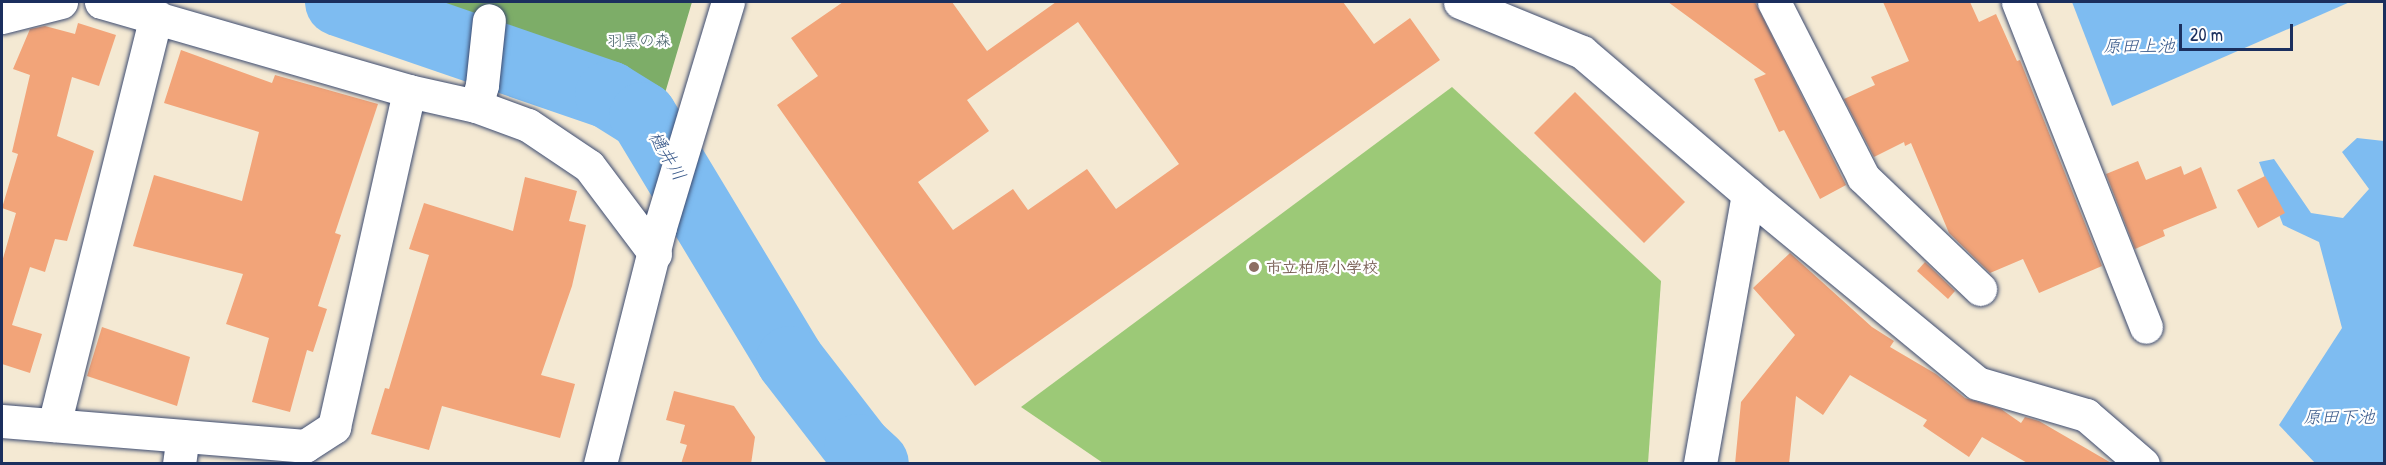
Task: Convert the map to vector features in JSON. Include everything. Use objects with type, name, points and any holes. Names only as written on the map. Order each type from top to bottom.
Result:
[{"type":"street","points":[[2,17],[61,2]]},
{"type":"street","points":[[101,2],[156,16],[409,91],[479,96],[528,125],[589,166],[658,241]]},
{"type":"street","points":[[600,464],[658,241],[728,2]]},
{"type":"street","points":[[1460,2],[1582,52],[1748,194],[1977,382],[2086,415],[2142,464]]},
{"type":"street","points":[[1774,2],[1863,177],[1980,289]]},
{"type":"street","points":[[2018,2],[2146,327]]},
{"type":"street","points":[[54,425],[156,16]]},
{"type":"street","points":[[479,96],[489,20]]},
{"type":"street","points":[[2,421],[54,425],[181,450],[305,446],[333,427],[409,91]]},
{"type":"street","points":[[1700,464],[1748,194]]},
{"type":"green space","name":"羽黒の森","points":[[390,2],[692,2],[660,110],[617,71]]},
{"type":"green space","points":[[1452,87],[1661,281],[1648,463],[1103,463],[1021,407]]},
{"type":"water","name":"原田上池","points":[[2072,2],[2350,2],[2112,106]]},
{"type":"water","name":"原田下池","points":[[2357,138],[2384,141],[2384,463],[2315,463],[2279,425],[2342,328],[2319,242],[2283,225],[2259,162],[2274,159],[2311,213],[2343,218],[2369,189],[2342,152]]},
{"type":"building","points":[[843,2],[952,2],[987,51],[1056,2],[1343,2],[1374,44],[1410,18],[1440,60],[975,386],[777,105],[818,76],[791,38]],"holes":[[[1078,22],[1179,164],[1116,209],[1087,169],[1028,210],[1013,189],[953,230],[918,182],[989,131],[967,100]]]},
{"type":"building","points":[[1668,2],[1755,2],[1846,185],[1820,199],[1784,130],[1779,132],[1754,79],[1766,74]]},
{"type":"building","points":[[1883,2],[1970,2],[1979,22],[1996,14],[2017,61],[2020,60],[2102,266],[2039,293],[2023,259],[1990,273],[1949,233],[1911,143],[1905,146],[1904,142],[1874,157],[1844,99],[1875,85],[1871,77],[1909,61]]},
{"type":"building","points":[[78,23],[116,35],[99,86],[72,77],[57,136],[94,151],[67,241],[55,239],[45,272],[30,267],[12,325],[42,334],[30,373],[2,364],[2,262],[16,213],[2,208],[18,154],[12,152],[30,75],[13,69],[30,29],[45,26],[75,34]]},
{"type":"building","points":[[181,50],[272,83],[275,75],[378,104],[335,233],[341,235],[318,306],[327,309],[313,352],[307,350],[290,412],[252,402],[269,338],[226,324],[243,274],[133,246],[154,175],[242,201],[259,132],[164,103]]},
{"type":"building","points":[[1575,92],[1685,202],[1644,243],[1534,133]]},
{"type":"building","points":[[2138,161],[2146,180],[2181,166],[2184,175],[2201,167],[2217,208],[2163,230],[2165,236],[2135,249],[2106,174]]},
{"type":"building","points":[[2265,176],[2285,213],[2258,228],[2237,190]]},
{"type":"building","points":[[525,177],[577,191],[569,221],[586,225],[572,286],[541,375],[575,384],[560,438],[442,406],[429,450],[371,434],[385,388],[389,389],[429,255],[409,249],[424,203],[513,231]]},
{"type":"building","points":[[1790,253],[1872,327],[1894,341],[1890,347],[1936,374],[1965,398],[2001,409],[2021,423],[2025,417],[2039,421],[2113,464],[2029,464],[1982,437],[1969,457],[1923,426],[1927,420],[1850,375],[1823,415],[1796,396],[1789,464],[1735,464],[1741,402],[1795,335],[1753,288]]},
{"type":"building","points":[[1925,262],[1955,291],[1948,299],[1917,271]]},
{"type":"building","points":[[102,327],[190,357],[177,406],[87,376]]},
{"type":"building","points":[[674,391],[734,406],[755,437],[751,464],[681,464],[687,445],[680,443],[685,425],[666,420]]},
{"type":"waterway","name":"樋井川","points":[[339,2],[609,95],[643,116],[790,360],[858,448],[875,464]]},
{"type":"place","name":"市立柏原小学校","points":[[1254,267]]}]
